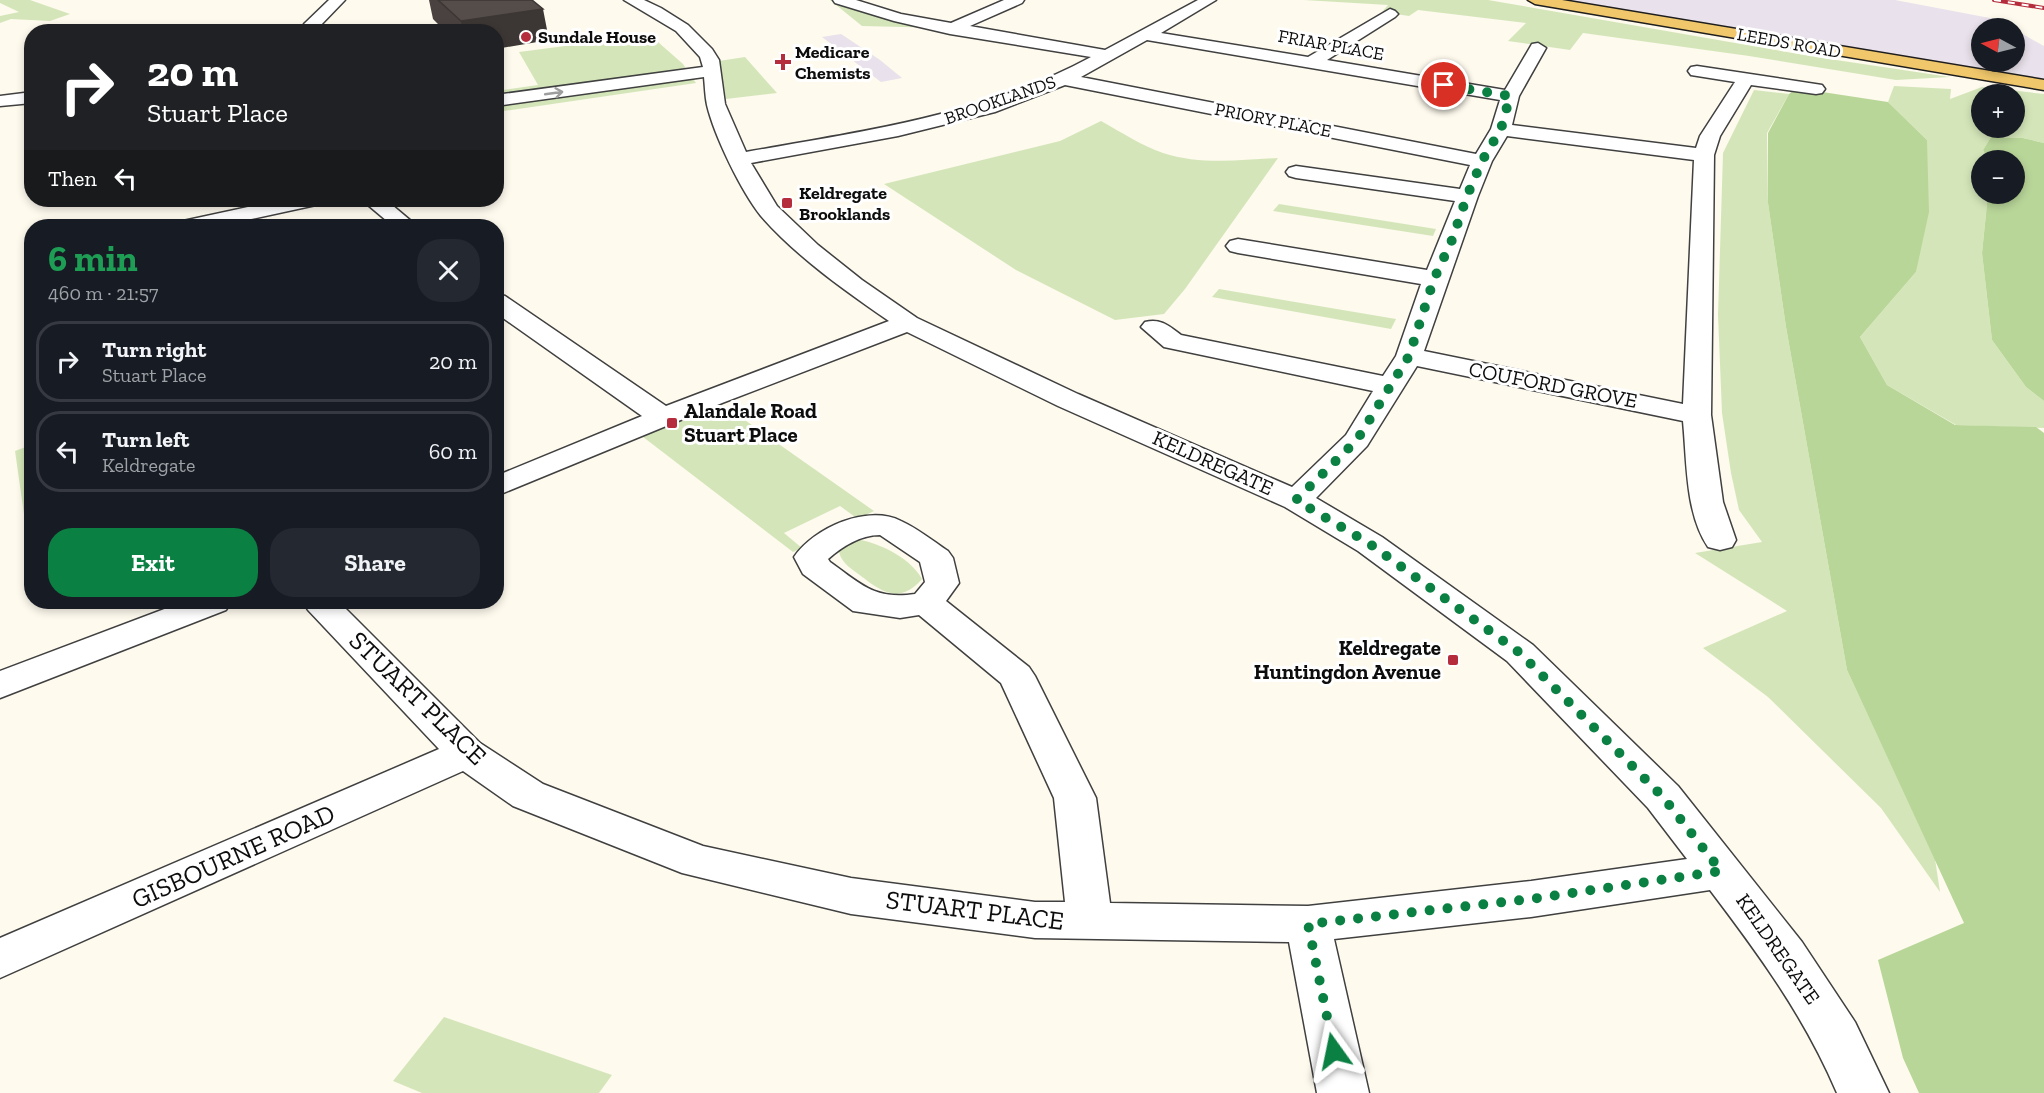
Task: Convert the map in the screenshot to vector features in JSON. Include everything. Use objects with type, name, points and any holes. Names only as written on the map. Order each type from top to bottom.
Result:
[{"type":"main road","name":"LEEDS ROAD","points":[[1534,0],[2044,85]]},
{"type":"street","points":[[313,24],[337,0]]},
{"type":"street","name":"KELDREGATE","points":[[631,0],[656,11],[681,28],[711,60],[716,104],[738,159],[769,210],[801,242],[853,285],[908,323],[1068,400],[1296,500],[1370,544],[1520,653],[1663,797],[1721,871],[1786,956],[1838,1037],[1863,1093]]},
{"type":"street","points":[[840,0],[899,18],[950,29],[1105,55]]},
{"type":"street","points":[[950,29],[1017,0]]},
{"type":"street","name":"BROOKLANDS","points":[[738,159],[869,137],[988,108],[1064,79],[1209,0]]},
{"type":"street","points":[[1312,62],[1389,20]]},
{"type":"street","name":"FRIAR PLACE","points":[[1145,35],[1510,96]]},
{"type":"street","points":[[1296,500],[1357,440],[1409,356],[1434,279],[1452,240],[1467,196],[1482,161],[1501,129],[1510,96],[1538,48]]},
{"type":"street","points":[[504,99],[712,70]]},
{"type":"street","points":[[1697,71],[1816,89]]},
{"type":"street","name":"PRIORY PLACE","points":[[1064,79],[1482,161]]},
{"type":"street","points":[[1720,540],[1707,502],[1697,415],[1704,155],[1710,136],[1746,79]]},
{"type":"street","points":[[0,101],[24,98]]},
{"type":"street","points":[[1501,129],[1704,155]]},
{"type":"street","points":[[1296,172],[1467,196]]},
{"type":"street","points":[[222,219],[276,207]]},
{"type":"street","points":[[382,207],[397,219]]},
{"type":"street","points":[[1238,246],[1434,279]]},
{"type":"street","points":[[504,307],[663,417]]},
{"type":"street","points":[[504,484],[663,417],[908,323]]},
{"type":"street","points":[[1154,327],[1173,341],[1390,386]]},
{"type":"street","name":"COUFORD GROVE","points":[[1409,356],[1697,415]]},
{"type":"street","points":[[926,603],[1016,676],[1075,798],[1090,922]]},
{"type":"street","points":[[0,685],[196,609]]},
{"type":"street","name":"STUART PLACE","points":[[327,609],[466,753],[528,795],[697,861],[852,896],[1035,920],[1308,924],[1531,899],[1721,871]]},
{"type":"street","name":"GISBOURNE ROAD","points":[[0,958],[466,753]]},
{"type":"street","points":[[1308,924],[1343,1093]]},
{"type":"shaded area","points":[[1561,0],[1895,0],[1990,18],[1971,18],[1971,67]]},
{"type":"shaded area","points":[[841,34],[902,78],[881,82],[822,37]]},
{"type":"shaded area","points":[[2025,36],[2044,46],[2044,79],[2001,72],[2025,72]]},
{"type":"green space","points":[[0,0],[30,0],[70,14],[50,21],[11,19],[0,23],[0,16],[19,12],[0,3]]},
{"type":"green space","points":[[830,0],[840,0],[944,28],[862,26]]},
{"type":"green space","points":[[1304,0],[1488,0],[1816,57],[1950,77],[1896,80],[1749,56],[1583,33],[1570,50],[1508,41],[1526,23],[1418,10],[1409,16],[1382,12],[1388,5]]},
{"type":"green space","points":[[650,35],[683,64],[696,83],[504,111],[504,90],[538,85],[519,52]]},
{"type":"green space","points":[[745,57],[777,93],[726,99],[719,61]]},
{"type":"green space","points":[[1894,86],[1951,89],[1950,99],[1971,91],[1971,138],[1990,138],[1983,150],[1971,150],[1971,204],[1987,204],[1982,253],[1992,340],[2026,387],[2044,401],[2044,428],[1956,425],[1887,385],[1860,337],[1916,272],[1927,140],[1888,102]]},
{"type":"green space","points":[[1796,88],[1888,102],[1927,140],[1929,212],[1916,272],[1860,337],[1887,385],[1955,425],[2036,427],[2044,433],[2044,1093],[1919,1093],[1903,1058],[1878,960],[1964,923],[1847,670],[1786,327],[1768,203],[1768,133],[1789,94]]},
{"type":"green space","points":[[1754,90],[1789,94],[1767,133],[1768,203],[1786,327],[1847,670],[1935,859],[1940,892],[1881,808],[1768,697],[1703,648],[1787,611],[1695,553],[1762,542],[1739,510],[1731,473],[1722,413],[1718,315],[1723,153]]},
{"type":"green space","points":[[2025,92],[2044,94],[2044,143],[2023,138],[2025,138]]},
{"type":"green space","points":[[1101,121],[1147,147],[1177,157],[1220,161],[1278,158],[1185,289],[1164,314],[1115,320],[1016,270],[884,184],[1060,141]]},
{"type":"green space","points":[[1990,138],[2023,138],[2044,143],[2044,401],[2026,387],[1992,340],[1982,253],[1987,204],[2025,204],[2025,150],[1983,150]]},
{"type":"green space","points":[[1279,204],[1436,229],[1433,236],[1273,211]]},
{"type":"green space","points":[[1219,289],[1396,319],[1391,329],[1212,297]]},
{"type":"green space","points":[[712,397],[874,511],[858,519],[840,506],[784,533],[802,548],[793,552],[634,430]]},
{"type":"green space","points":[[24,448],[24,514],[15,451]]},
{"type":"green space","points":[[861,540],[879,545],[904,559],[922,579],[914,587],[899,594],[877,587],[848,566],[842,560],[839,552],[846,545]]},
{"type":"green space","points":[[444,1017],[612,1075],[599,1093],[422,1093],[393,1081]]},
{"type":"building","points":[[438,0],[532,0],[543,9],[461,21]]},
{"type":"railway","points":[[1994,0],[2044,8]]},
{"type":"place","name":"Sundale House","points":[[526,37]]},
{"type":"place","name":"Medicare Chemists","points":[[783,62]]},
{"type":"place","name":"Keldregate Brooklands","points":[[787,203]]},
{"type":"place","name":"Alandale Road Stuart Place","points":[[672,423]]},
{"type":"place","name":"Keldregate Huntingdon Avenue","points":[[1453,660]]},
{"type":"route","points":[[1334,1051],[1308,924],[1531,899],[1721,871],[1663,797],[1520,653],[1370,544],[1296,500],[1357,440],[1409,356],[1434,279],[1452,240],[1467,196],[1482,161],[1501,129],[1510,96],[1444,85]]}]
